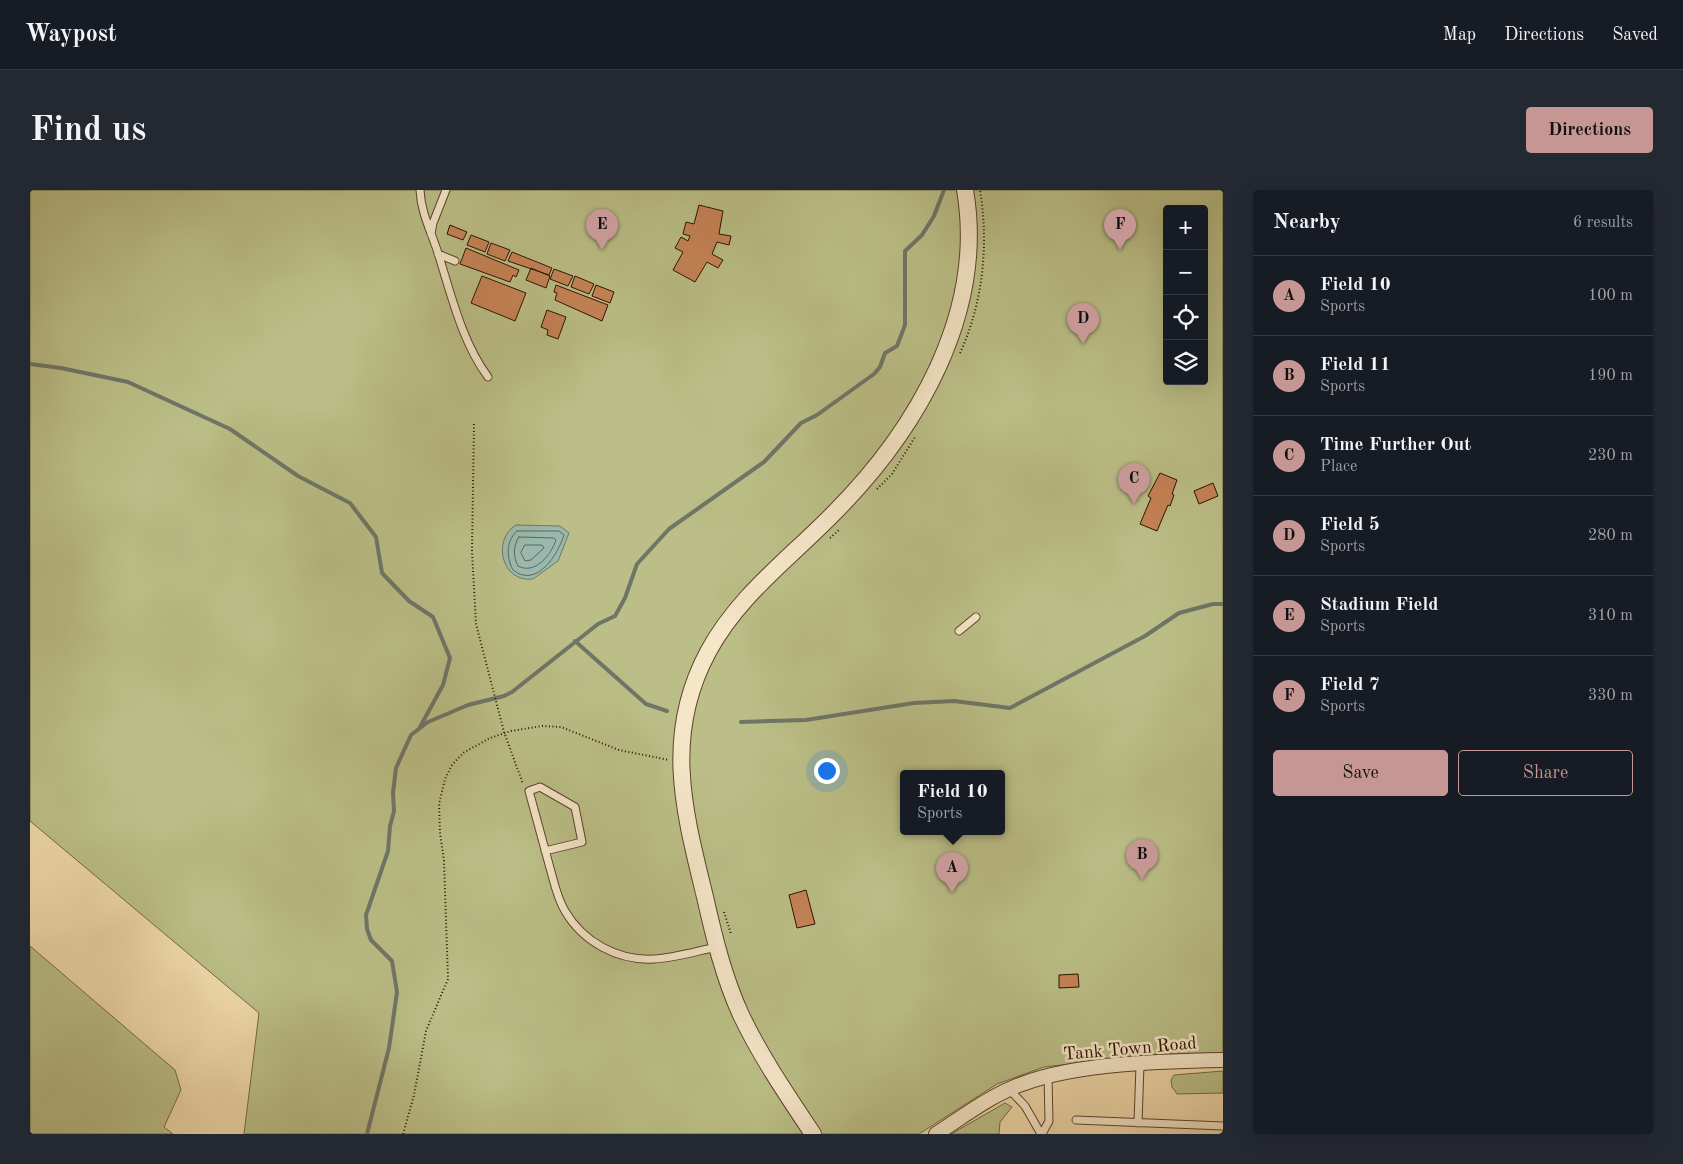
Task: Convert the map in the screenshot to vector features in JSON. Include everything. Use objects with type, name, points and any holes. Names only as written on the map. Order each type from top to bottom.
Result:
[{"type":"street","points":[[813,1134],[770,1068],[741,1015],[718,947],[690,835],[680,776],[683,731],[695,683],[708,653],[738,607],[863,483],[895,442],[920,400],[949,343],[964,297],[970,241],[966,190]]},
{"type":"street","name":"Tank Town Road","points":[[936,1134],[1009,1089],[1048,1076],[1140,1065],[1223,1060]]},
{"type":"lane","points":[[420,190],[422,211],[451,297],[471,345],[488,377]]},
{"type":"lane","points":[[431,235],[433,223],[446,190]]},
{"type":"lane","points":[[438,254],[454,261]]},
{"type":"lane","points":[[959,631],[976,617]]},
{"type":"lane","points":[[545,851],[582,842],[575,808],[540,787],[528,791],[545,851],[564,910],[585,936],[602,947],[634,958],[654,959],[718,947]]},
{"type":"lane","points":[[1138,1123],[1140,1065]]},
{"type":"lane","points":[[1042,1134],[1048,1120],[1048,1076]]},
{"type":"lane","points":[[1009,1089],[1025,1106],[1042,1134]]},
{"type":"lane","points":[[1076,1120],[1223,1126]]},
{"type":"path","points":[[474,424],[473,600],[476,624],[504,732],[520,781],[528,791]]},
{"type":"path","points":[[897,465],[906,454]]},
{"type":"path","points":[[403,1134],[414,1095],[426,1031],[448,978],[444,860],[439,815],[441,792],[448,772],[463,753],[481,742],[504,732],[536,727],[561,727],[619,750],[674,761]]},
{"type":"green space","points":[[30,190],[1223,190],[1223,1054],[1158,1054],[1044,1067],[997,1084],[919,1134],[244,1134],[259,1013],[30,821]]},
{"type":"green space","points":[[30,946],[175,1070],[181,1090],[164,1127],[173,1134],[30,1134]]},
{"type":"green space","points":[[1223,1071],[1223,1093],[1177,1094],[1172,1087],[1171,1080],[1174,1075]]},
{"type":"green space","points":[[1005,1103],[1012,1107],[1000,1122],[999,1134],[951,1134]]},
{"type":"water","points":[[516,525],[560,526],[569,533],[558,561],[533,579],[522,578],[513,574],[507,567],[504,559],[502,549],[504,540]]},
{"type":"building","points":[[699,205],[723,211],[719,234],[731,236],[729,245],[717,242],[712,254],[723,260],[718,268],[707,262],[695,282],[673,270],[683,252],[675,248],[681,237],[688,241],[690,236],[683,234],[686,222],[694,224]]},
{"type":"building","points":[[450,225],[467,232],[463,240],[447,234]]},
{"type":"building","points":[[471,235],[489,242],[485,252],[467,245]]},
{"type":"building","points":[[491,243],[510,250],[505,261],[487,254]]},
{"type":"building","points":[[466,248],[519,270],[516,277],[513,275],[510,282],[460,264]]},
{"type":"building","points":[[512,252],[552,268],[549,275],[508,261]]},
{"type":"building","points":[[531,268],[550,276],[546,288],[526,280]]},
{"type":"building","points":[[554,269],[573,276],[568,286],[550,279]]},
{"type":"building","points":[[482,276],[526,293],[515,321],[471,303]]},
{"type":"building","points":[[575,276],[594,284],[589,294],[571,287]]},
{"type":"building","points":[[556,285],[608,305],[602,321],[555,300],[557,293],[554,292]]},
{"type":"building","points":[[596,285],[614,292],[610,303],[592,296]]},
{"type":"building","points":[[547,310],[566,317],[558,339],[547,335],[548,330],[541,327]]},
{"type":"building","points":[[1160,473],[1177,480],[1170,506],[1168,505],[1157,531],[1140,524],[1151,498],[1148,496]]},
{"type":"building","points":[[1213,483],[1218,496],[1199,504],[1194,491]]},
{"type":"building","points":[[806,890],[815,924],[797,928],[789,895]]},
{"type":"building","points":[[1078,974],[1079,987],[1059,988],[1059,975]]},
{"type":"waterway","points":[[367,1134],[389,1048],[397,992],[392,961],[371,940],[367,929],[366,915],[388,851],[390,826],[394,811],[393,793],[396,768],[411,735],[428,722],[468,705],[504,696],[512,692],[598,624],[615,616],[625,598],[637,564],[669,529],[764,462],[801,423],[817,415],[874,374],[880,367],[885,353],[897,346],[905,325],[905,251],[922,235],[934,216],[944,190]]},
{"type":"waterway","points":[[30,364],[61,368],[128,382],[230,429],[298,476],[350,503],[376,537],[382,573],[409,601],[433,617],[450,658],[443,685],[420,727]]},
{"type":"waterway","points":[[741,722],[806,720],[914,703],[954,701],[1010,708],[1145,636],[1179,613],[1213,604],[1223,604]]},
{"type":"waterway","points":[[575,641],[646,704],[667,711]]},
{"type":"place","name":"Stadium Field","points":[[602,250]]},
{"type":"place","name":"Field 7","points":[[1120,250]]},
{"type":"place","name":"Field 5","points":[[1083,344]]},
{"type":"place","name":"Time Further Out","points":[[1134,504]]},
{"type":"place","name":"Field 11","points":[[1142,880]]},
{"type":"place","name":"Field 10","points":[[952,893]]}]
